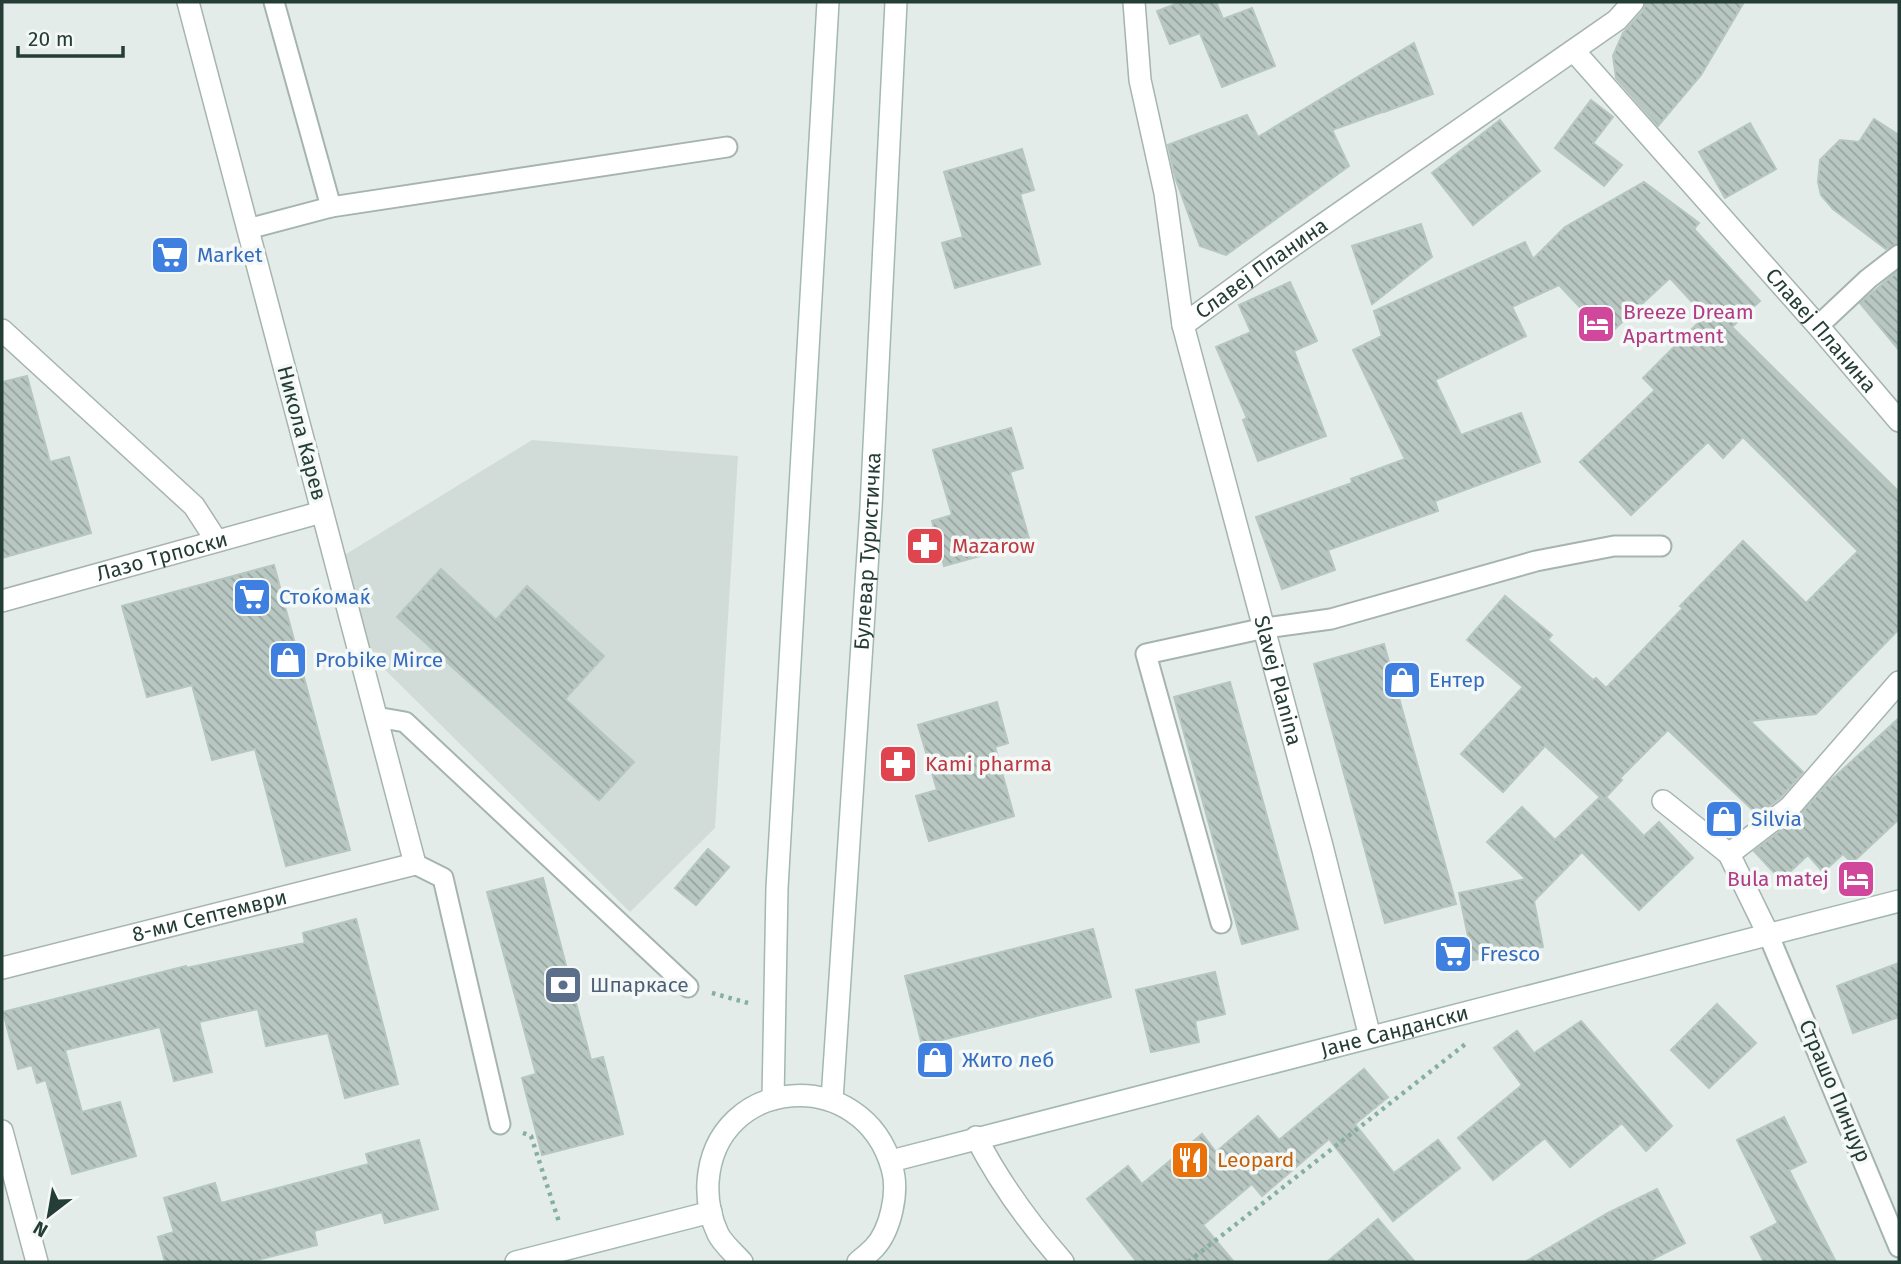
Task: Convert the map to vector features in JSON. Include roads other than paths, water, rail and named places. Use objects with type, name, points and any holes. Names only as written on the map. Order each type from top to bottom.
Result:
[{"type":"street","name":"Никола Карев","points":[[188,2],[415,864]]},
{"type":"street","points":[[773,1099],[778,874],[828,2]]},
{"type":"street","name":"Булевар Туристичка","points":[[832,1100],[871,508],[897,2]]},
{"type":"street","name":"Славеј Планина","points":[[1134,2],[1140,80],[1165,193],[1183,325],[1618,20],[1633,2]]},
{"type":"street","name":"Славеј Планина","points":[[1574,51],[1818,326],[1899,422]]},
{"type":"street","name":"Slavej Planina","points":[[1183,325],[1265,628],[1370,1037]]},
{"type":"street","points":[[2,330],[194,506],[216,540]]},
{"type":"street","name":"Лазо Трпоски","points":[[2,601],[323,512]]},
{"type":"street","points":[[1729,854],[1790,807],[1899,682]]},
{"type":"street","points":[[1663,801],[1729,854],[1769,936]]},
{"type":"street","name":"8-ми Септември","points":[[2,968],[415,864]]},
{"type":"street","name":"Јане Сандански","points":[[891,1161],[1899,901]]},
{"type":"street","points":[[742,1262],[719,1236],[707,1200],[709,1163],[726,1130],[754,1106],[789,1095],[826,1097],[859,1114],[883,1142],[891,1161],[895,1177],[892,1213],[876,1246],[858,1262]]},
{"type":"street","points":[[2,1131],[37,1262]]},
{"type":"street","points":[[976,1137],[992,1169],[1024,1217],[1063,1262]]},
{"type":"street","points":[[516,1262],[711,1212]]},
{"type":"lane","points":[[274,2],[331,207]]},
{"type":"lane","points":[[248,229],[331,207],[727,147]]},
{"type":"lane","points":[[1818,326],[1868,279],[1899,255]]},
{"type":"lane","points":[[1221,923],[1146,654],[1265,628],[1331,619],[1536,561],[1614,545],[1661,546]]},
{"type":"lane","points":[[376,717],[405,722],[688,987]]},
{"type":"lane","points":[[415,864],[443,878],[500,1124]]},
{"type":"lane","name":"Страшо Пинџур","points":[[1769,936],[1899,1247]]},
{"type":"place","name":"Market","points":[[170,255]]},
{"type":"place","name":"Breeze Dream Apartment","points":[[1596,324]]},
{"type":"place","name":"Mazarow","points":[[925,546]]},
{"type":"place","name":"Стоќомаќ","points":[[252,597]]},
{"type":"place","name":"Probike Mirce","points":[[288,660]]},
{"type":"place","name":"Ентер","points":[[1402,680]]},
{"type":"place","name":"Kami pharma","points":[[898,764]]},
{"type":"place","name":"Silvia","points":[[1724,819]]},
{"type":"place","name":"Bula matej","points":[[1856,879]]},
{"type":"place","name":"Fresco","points":[[1453,954]]},
{"type":"place","name":"Шпаркасе","points":[[563,985]]},
{"type":"place","name":"Жито леб","points":[[935,1060]]},
{"type":"place","name":"Leopard","points":[[1190,1160]]}]
